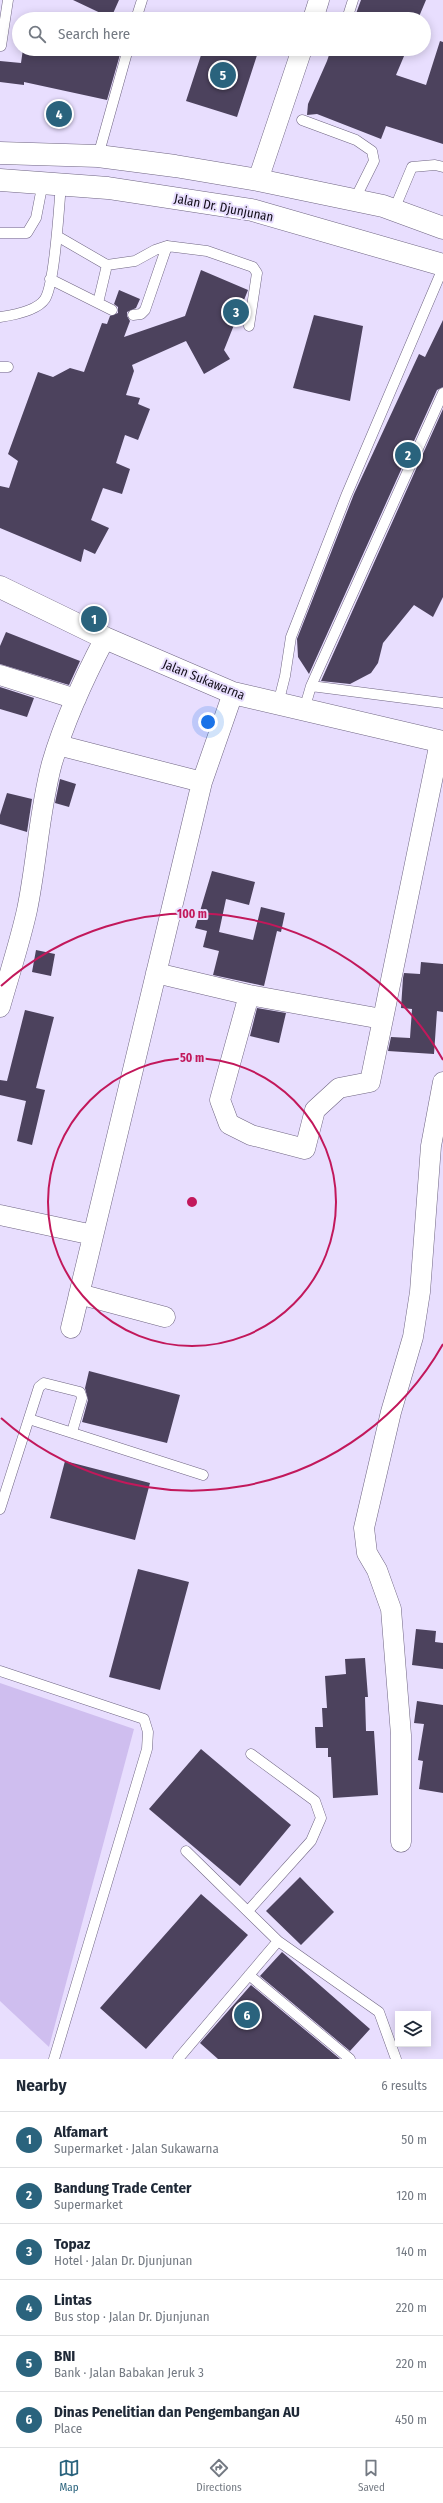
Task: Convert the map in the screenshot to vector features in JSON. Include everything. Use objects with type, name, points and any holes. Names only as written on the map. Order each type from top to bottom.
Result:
[{"type":"main road","points":[[0,153],[98,156],[175,166],[258,180],[394,210],[443,228]]},
{"type":"main road","name":"Jalan Dr. Djunjunan","points":[[0,180],[115,189],[252,210],[443,265]]},
{"type":"main road","name":"Jalan Sukawarna","points":[[0,587],[105,638],[233,693],[441,742]]},
{"type":"street","points":[[315,12],[319,0]]},
{"type":"street","points":[[258,180],[300,56]]},
{"type":"street","points":[[0,1007],[27,910],[44,801],[58,745],[82,683],[105,638]]},
{"type":"street","points":[[0,675],[76,699]]},
{"type":"street","points":[[71,1328],[202,782],[233,693]]},
{"type":"street","points":[[248,995],[220,1100],[229,1124],[251,1134],[305,1149],[315,1110],[339,1088],[370,1082],[441,742]]},
{"type":"street","points":[[58,745],[202,782]]},
{"type":"street","points":[[156,973],[248,995],[382,1019]]},
{"type":"street","points":[[401,1842],[401,1735],[391,1609],[377,1570],[367,1553],[364,1528],[391,1412],[413,1337],[420,1292],[431,1146],[443,1082]]},
{"type":"street","points":[[0,1215],[93,1235]]},
{"type":"street","points":[[79,1294],[165,1317]]},
{"type":"lane","points":[[1,46],[8,0]]},
{"type":"lane","points":[[138,12],[142,0]]},
{"type":"lane","points":[[349,12],[353,0]]},
{"type":"lane","points":[[98,156],[126,56]]},
{"type":"lane","points":[[302,120],[356,140],[372,151],[374,161],[354,201]]},
{"type":"lane","points":[[394,210],[412,167],[435,165],[443,167]]},
{"type":"lane","points":[[0,233],[27,233],[36,218],[52,183]]},
{"type":"lane","points":[[0,318],[15,315],[38,306],[47,293],[57,236],[52,183]]},
{"type":"lane","points":[[57,236],[107,265],[135,261],[155,250],[167,246],[208,251],[256,269],[257,273],[250,326]]},
{"type":"lane","points":[[133,315],[141,314],[145,310],[167,246]]},
{"type":"lane","points":[[98,304],[107,265]]},
{"type":"lane","points":[[278,704],[288,663],[291,636],[346,496],[443,268]]},
{"type":"lane","points":[[50,279],[112,310]]},
{"type":"lane","points":[[304,710],[311,686],[443,393]]},
{"type":"lane","points":[[311,686],[443,703]]},
{"type":"lane","points":[[0,1509],[38,1387],[44,1383],[80,1392],[82,1398],[72,1432]]},
{"type":"lane","points":[[29,1418],[203,1475]]},
{"type":"lane","points":[[0,1671],[139,1717],[144,1720],[148,1732],[147,1749],[54,2059]]},
{"type":"lane","points":[[248,1912],[311,1841],[321,1818],[315,1801],[251,1754]]},
{"type":"lane","points":[[186,1851],[278,1941],[379,2012],[396,2059]]},
{"type":"lane","points":[[178,2059],[250,1976],[278,1941]]},
{"type":"lane","points":[[250,1976],[350,2059]]},
{"type":"shaded area","points":[[0,1683],[134,1729],[49,2047],[0,2001]]},
{"type":"building","points":[[73,0],[119,0],[114,12],[98,12]]},
{"type":"building","points":[[361,0],[426,0],[421,12],[357,12]]},
{"type":"building","points":[[440,41],[443,42],[443,144],[386,126],[381,139],[317,114],[307,115],[308,104],[329,56],[404,56],[396,75],[426,85]]},
{"type":"building","points":[[22,56],[120,56],[107,100],[24,82],[24,85],[0,82],[0,61],[21,63]]},
{"type":"building","points":[[201,56],[257,56],[237,117],[186,101]]},
{"type":"building","points":[[201,270],[248,290],[224,350],[230,359],[204,374],[186,341],[132,365],[134,371],[126,395],[140,398],[138,404],[150,409],[138,440],[125,435],[116,463],[130,469],[122,494],[103,488],[91,520],[109,528],[95,554],[84,549],[81,562],[0,528],[0,486],[9,488],[18,461],[8,454],[38,372],[53,377],[70,368],[84,372],[102,323],[107,324],[110,316],[118,313],[118,307],[114,304],[119,290],[140,299],[136,308],[127,312],[127,316],[130,321],[124,337],[185,316]]},
{"type":"building","points":[[314,315],[363,326],[350,401],[293,388]]},
{"type":"building","points":[[443,320],[443,387],[437,390],[309,674],[298,657],[297,639],[354,494],[419,354],[425,357]]},
{"type":"building","points":[[443,409],[443,597],[433,617],[414,605],[383,643],[378,663],[371,673],[350,684],[321,681]]},
{"type":"building","points":[[6,632],[80,661],[69,685],[0,664],[0,646]]},
{"type":"building","points":[[0,687],[34,698],[27,717],[0,709]]},
{"type":"building","points":[[60,779],[76,784],[69,807],[55,803]]},
{"type":"building","points":[[7,793],[32,799],[27,832],[0,824],[0,815]]},
{"type":"building","points":[[212,871],[255,882],[249,905],[226,899],[219,932],[253,940],[261,907],[285,913],[281,932],[277,931],[264,986],[213,975],[219,951],[203,947],[207,931],[195,928]]},
{"type":"building","points":[[36,950],[55,954],[51,976],[32,972]]},
{"type":"building","points":[[421,962],[443,964],[443,1012],[437,1011],[434,1054],[388,1051],[391,1037],[410,1038],[412,1009],[401,1008],[403,978],[404,973],[420,974]]},
{"type":"building","points":[[257,1008],[286,1013],[279,1043],[250,1036]]},
{"type":"building","points":[[25,1010],[54,1017],[36,1088],[45,1090],[32,1145],[17,1141],[26,1101],[0,1095],[0,1080],[7,1081]]},
{"type":"building","points":[[89,1371],[180,1395],[167,1443],[82,1422],[88,1400],[85,1388]]},
{"type":"building","points":[[65,1461],[150,1483],[135,1540],[50,1518]]},
{"type":"building","points":[[138,1569],[189,1582],[160,1690],[109,1677]]},
{"type":"building","points":[[416,1629],[436,1631],[435,1642],[443,1643],[443,1669],[412,1665]]},
{"type":"building","points":[[365,1658],[368,1697],[365,1697],[366,1731],[374,1731],[378,1795],[333,1798],[331,1757],[328,1757],[328,1748],[316,1748],[315,1727],[323,1727],[322,1708],[327,1708],[325,1676],[346,1674],[345,1659]]},
{"type":"building","points":[[417,1701],[443,1705],[443,1793],[419,1789],[423,1761],[418,1760],[424,1724],[414,1723]]},
{"type":"building","points":[[201,1749],[291,1825],[240,1886],[149,1809]]},
{"type":"building","points":[[300,1877],[334,1912],[301,1945],[266,1911]]},
{"type":"building","points":[[201,1894],[248,1935],[146,2049],[100,2008]]},
{"type":"building","points":[[282,1952],[370,2029],[350,2051],[260,1976]]},
{"type":"building","points":[[251,1985],[340,2059],[218,2059],[200,2043]]},
{"type":"place","name":"BNI","points":[[223,75]]},
{"type":"place","name":"Lintas","points":[[59,114]]},
{"type":"place","name":"Topaz","points":[[236,312]]},
{"type":"place","name":"Bandung Trade Center","points":[[408,455]]},
{"type":"place","name":"Alfamart","points":[[94,619]]},
{"type":"place","name":"Dinas Penelitian dan Pengembangan AU","points":[[247,2015]]}]
